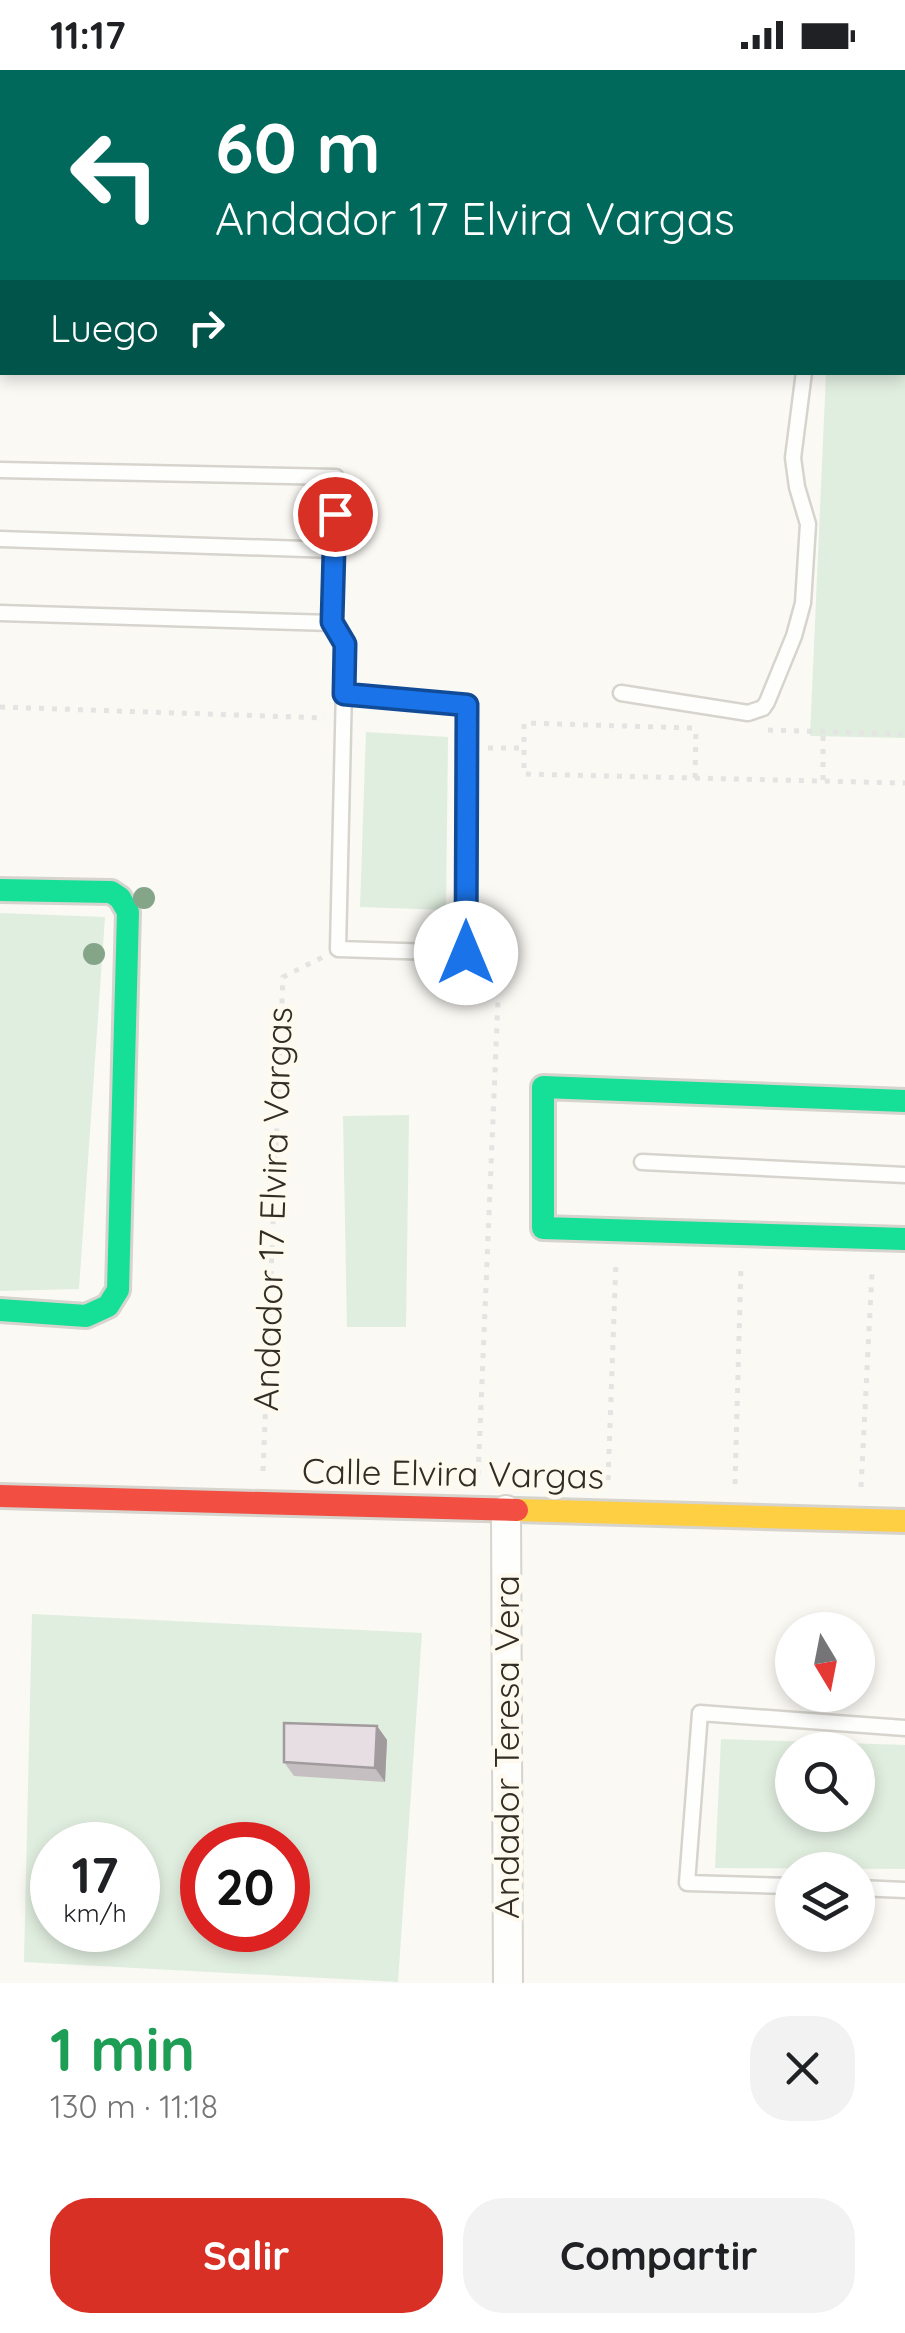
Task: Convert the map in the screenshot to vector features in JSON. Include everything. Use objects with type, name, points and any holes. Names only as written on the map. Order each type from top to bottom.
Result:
[{"type":"street","points":[[0,890],[111,892],[128,912],[118,1290],[108,1306],[86,1316],[0,1310]]},
{"type":"street","points":[[905,1101],[543,1087],[543,1228],[905,1240]]},
{"type":"street","name":"Calle Elvira Vargas","points":[[0,1496],[905,1521]]},
{"type":"street","name":"Andador Teresa Vera","points":[[506,1510],[508,1983]]},
{"type":"lane","points":[[620,693],[748,713],[762,708],[804,604],[808,524],[793,458],[804,375]]},
{"type":"lane","points":[[0,470],[336,477],[332,622],[345,644],[338,950],[466,953],[467,705],[344,694]]},
{"type":"lane","points":[[0,539],[334,550]]},
{"type":"lane","points":[[0,612],[332,622]]},
{"type":"lane","points":[[642,1162],[905,1175]]},
{"type":"lane","points":[[775,1886],[687,1883],[700,1713],[905,1728]]},
{"type":"lane","points":[[875,1889],[905,1890]]},
{"type":"path","points":[[695,778],[696,705]]},
{"type":"path","points":[[0,707],[344,718]]},
{"type":"path","points":[[823,732],[823,780]]},
{"type":"path","points":[[467,748],[524,748],[524,774],[905,782]]},
{"type":"path","name":"Andador 17 Elvira Vargas","points":[[261,1504],[283,976],[338,950]]},
{"type":"path","points":[[466,953],[498,1000],[477,1510]]},
{"type":"path","points":[[607,1513],[618,1230]]},
{"type":"path","points":[[734,1516],[742,1234]]},
{"type":"path","points":[[860,1520],[874,1238]]},
{"type":"green space","points":[[826,375],[905,375],[905,738],[810,736]]},
{"type":"green space","points":[[366,732],[448,737],[446,910],[360,907]]},
{"type":"green space","points":[[0,913],[105,917],[79,1289],[0,1291]]},
{"type":"green space","points":[[409,1115],[406,1327],[347,1327],[343,1116]]},
{"type":"green space","points":[[32,1614],[422,1633],[398,1982],[24,1962]]},
{"type":"green space","points":[[721,1739],[775,1741],[775,1832],[875,1832],[875,1744],[905,1745],[905,1869],[875,1869],[875,1852],[775,1852],[775,1868],[715,1868]]},
{"type":"building","points":[[284,1723],[377,1726],[375,1768],[284,1762]]},
{"type":"traffic: fast","points":[[0,890],[111,892],[128,912],[118,1290],[108,1306],[86,1316],[0,1310]]},
{"type":"traffic: fast","points":[[905,1101],[543,1087],[543,1228],[905,1239]]},
{"type":"traffic: slow","points":[[517,1510],[905,1521]]},
{"type":"traffic: jam","points":[[0,1496],[517,1510]]},
{"type":"route","points":[[335,514],[332,622],[345,644],[344,694],[467,705],[466,953]]}]
